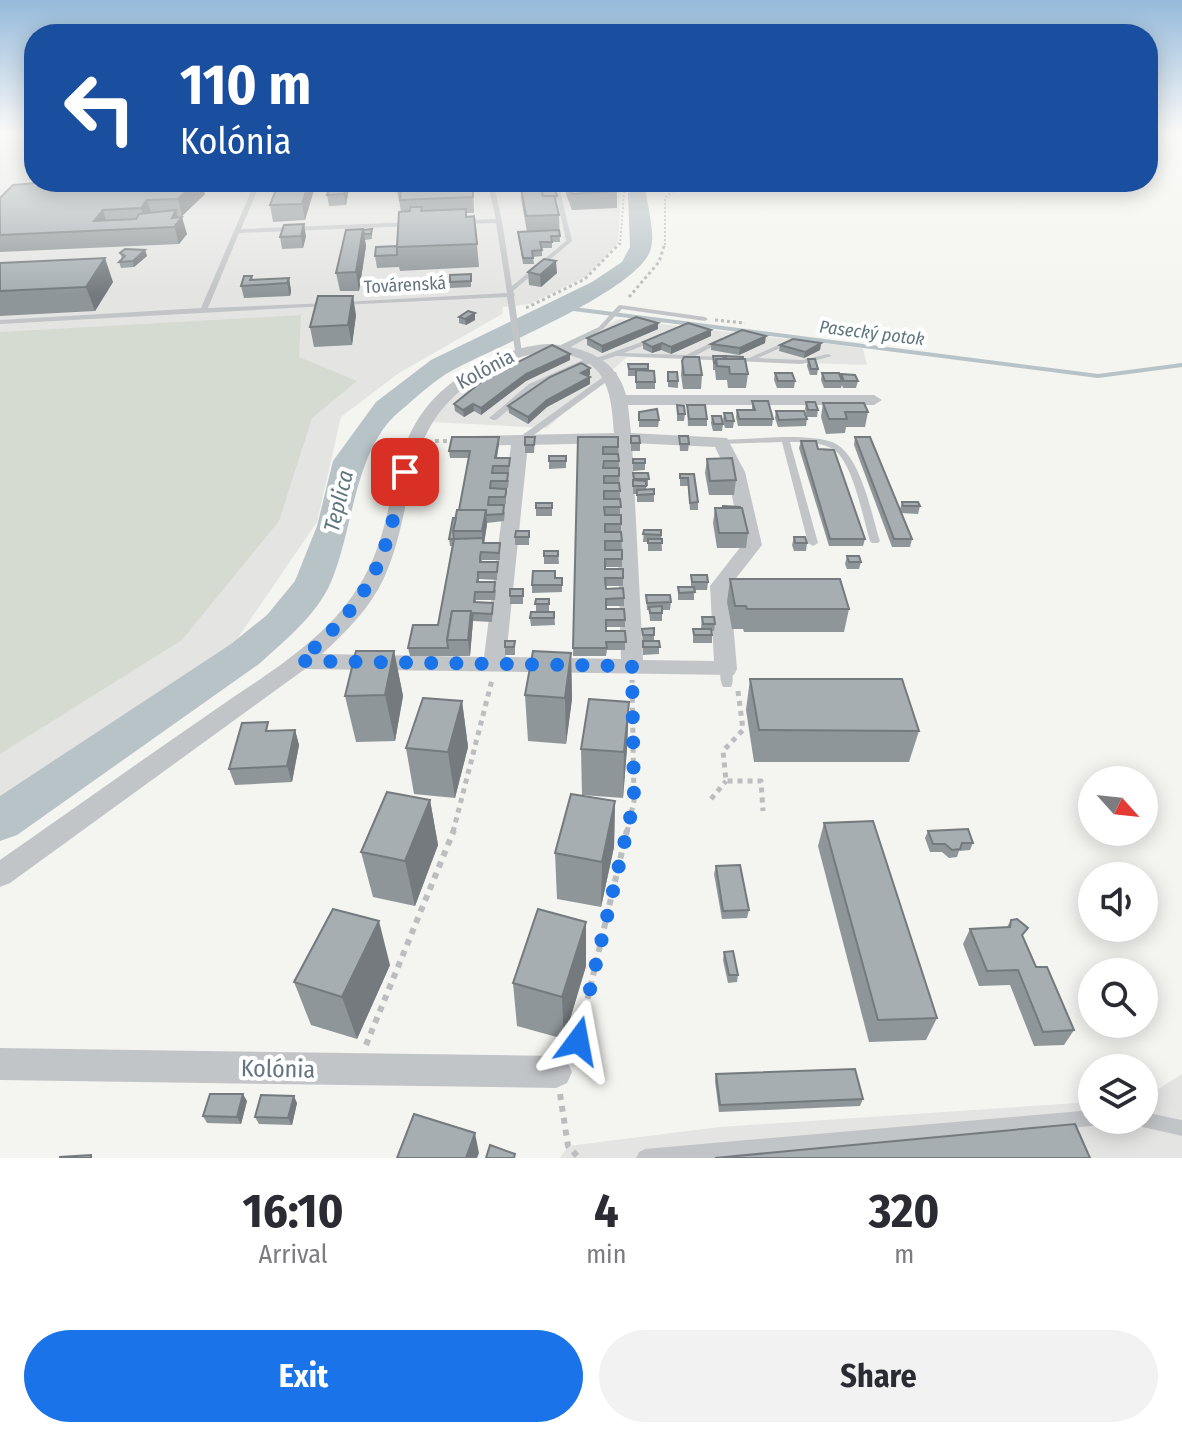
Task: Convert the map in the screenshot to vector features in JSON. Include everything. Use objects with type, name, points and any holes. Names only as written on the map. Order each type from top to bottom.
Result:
[{"type":"street","name":"Kolónia","points":[[0,875],[300,661],[353,609],[372,582],[386,550],[414,438],[429,408],[466,377],[518,347],[564,347],[596,359],[613,374]]},
{"type":"street","points":[[613,374],[620,400],[623,438],[632,666]]},
{"type":"street","points":[[620,400],[874,400]]},
{"type":"street","points":[[300,661],[632,666],[730,679],[720,586],[722,579],[750,552],[752,545],[736,472],[721,442],[623,438],[444,441]]},
{"type":"street","points":[[494,666],[520,441]]},
{"type":"street","name":"Kolónia","points":[[0,1064],[355,1071],[564,1071]]},
{"type":"lane","points":[[204,310],[254,192]]},
{"type":"lane","points":[[492,192],[499,221],[518,347]]},
{"type":"lane","points":[[511,292],[569,241],[558,192]]},
{"type":"lane","points":[[453,222],[499,221]]},
{"type":"lane","points":[[238,231],[422,224]]},
{"type":"lane","name":"Továrenská","points":[[0,322],[511,292]]},
{"type":"lane","points":[[564,347],[611,320],[618,309],[705,319]]},
{"type":"lane","points":[[619,355],[666,335]]},
{"type":"lane","points":[[687,357],[731,335]]},
{"type":"lane","points":[[751,358],[789,342]]},
{"type":"lane","points":[[493,418],[532,386],[596,359],[619,355],[802,362],[828,356]]},
{"type":"lane","points":[[520,441],[613,374]]},
{"type":"lane","points":[[721,442],[814,442],[839,448],[848,460],[875,541]]},
{"type":"lane","points":[[786,442],[813,543]]},
{"type":"lane","points":[[645,1158],[1078,1119]]},
{"type":"lane","points":[[1158,1123],[1182,1128]]},
{"type":"path","points":[[513,313],[585,279],[620,245],[625,192]]},
{"type":"path","points":[[618,309],[662,258],[665,242],[662,204],[670,192]]},
{"type":"path","points":[[705,319],[745,323]]},
{"type":"path","points":[[355,1071],[455,828],[494,666]]},
{"type":"path","points":[[579,1158],[568,1146],[564,1071],[634,801],[632,666]]},
{"type":"path","points":[[711,799],[726,781],[723,751],[743,730],[730,679]]},
{"type":"path","points":[[726,781],[761,781],[763,811]]},
{"type":"shaded area","points":[[0,186],[24,186],[24,192],[621,192],[618,243],[587,276],[530,304],[503,307],[502,314],[399,373],[341,417],[317,522],[231,648],[0,800]]},
{"type":"shaded area","points":[[301,315],[299,357],[357,381],[312,418],[279,521],[182,640],[0,754],[0,332]]},
{"type":"shaded area","points":[[620,319],[863,348],[867,365],[627,357],[547,428],[430,422],[460,389]]},
{"type":"shaded area","points":[[1182,1074],[1182,1158],[560,1158],[568,1146],[720,1127],[1078,1103],[1078,1134],[1158,1134],[1158,1089]]},
{"type":"building","points":[[12,186],[24,186],[24,192],[185,192],[178,199],[147,200],[141,208],[103,210],[94,221],[136,219],[139,214],[176,210],[172,218],[182,217],[174,227],[0,235],[0,198]]},
{"type":"building","points":[[275,192],[306,192],[302,204],[270,205]]},
{"type":"building","points":[[328,192],[344,192],[344,194],[327,195]]},
{"type":"building","points":[[401,192],[473,192],[473,197],[400,200]]},
{"type":"building","points":[[522,192],[554,195],[559,215],[526,216]]},
{"type":"building","points":[[542,192],[556,192],[557,196],[543,196]]},
{"type":"building","points":[[410,207],[422,207],[421,211],[466,209],[466,217],[474,216],[477,244],[397,247],[399,212],[410,211]]},
{"type":"building","points":[[304,224],[301,236],[280,237],[284,225]]},
{"type":"building","points":[[363,229],[356,272],[336,273],[346,230]]},
{"type":"building","points":[[559,230],[560,236],[551,236],[552,242],[540,242],[542,250],[532,251],[533,258],[523,258],[518,232]]},
{"type":"building","points":[[397,246],[397,255],[375,256],[376,247]]},
{"type":"building","points":[[125,249],[145,250],[133,261],[119,262],[125,256],[120,253]]},
{"type":"building","points":[[105,258],[86,287],[0,291],[0,263]]},
{"type":"building","points":[[544,259],[556,261],[540,275],[528,272]]},
{"type":"building","points":[[471,274],[471,281],[450,282],[450,275]]},
{"type":"building","points":[[244,276],[252,276],[250,280],[289,278],[287,283],[241,286]]},
{"type":"building","points":[[318,296],[353,296],[348,325],[310,327]]},
{"type":"building","points":[[468,311],[475,313],[465,319],[459,317]]},
{"type":"building","points":[[636,317],[658,323],[602,346],[587,338]]},
{"type":"building","points":[[688,323],[711,330],[671,347],[662,343],[652,347],[643,342]]},
{"type":"building","points":[[742,330],[766,336],[740,348],[711,344]]},
{"type":"building","points":[[793,339],[821,343],[805,352],[780,345]]},
{"type":"building","points":[[552,345],[570,354],[526,374],[481,408],[473,404],[463,410],[454,404],[486,378]]},
{"type":"building","points":[[725,356],[743,357],[743,359],[726,359]]},
{"type":"building","points":[[684,357],[699,357],[702,375],[684,375]]},
{"type":"building","points":[[716,359],[745,359],[748,374],[730,374],[729,367],[717,366]]},
{"type":"building","points":[[808,359],[815,359],[818,369],[811,369]]},
{"type":"building","points":[[581,363],[590,368],[581,373],[590,377],[547,400],[528,417],[508,406],[550,377]]},
{"type":"building","points":[[628,364],[648,364],[648,369],[629,369]]},
{"type":"building","points":[[636,370],[654,371],[655,382],[636,382]]},
{"type":"building","points":[[668,372],[677,372],[678,381],[668,381]]},
{"type":"building","points":[[775,373],[792,373],[795,381],[778,381]]},
{"type":"building","points":[[822,373],[839,373],[842,381],[825,381]]},
{"type":"building","points":[[841,374],[855,375],[858,381],[844,381]]},
{"type":"building","points":[[752,401],[768,401],[773,419],[739,419],[737,410],[755,410]]},
{"type":"building","points":[[806,402],[815,402],[818,410],[808,410]]},
{"type":"building","points":[[823,403],[864,403],[868,412],[845,412],[847,419],[829,419]]},
{"type":"building","points":[[677,405],[684,406],[685,414],[678,414]]},
{"type":"building","points":[[687,405],[705,405],[707,419],[689,419]]},
{"type":"building","points":[[657,409],[659,420],[639,420],[639,412]]},
{"type":"building","points":[[776,411],[804,411],[807,419],[779,420]]},
{"type":"building","points":[[724,413],[732,413],[734,421],[726,421]]},
{"type":"building","points":[[712,416],[721,416],[723,424],[714,424]]},
{"type":"building","points":[[631,436],[639,436],[640,443],[631,443]]},
{"type":"building","points":[[679,436],[688,436],[689,444],[680,444]]},
{"type":"building","points":[[452,437],[499,437],[495,458],[510,458],[509,466],[493,466],[492,473],[508,473],[507,481],[491,481],[490,488],[506,489],[506,493],[505,497],[489,497],[488,505],[504,505],[503,514],[486,515],[486,510],[459,510],[470,451],[449,451]]},
{"type":"building","points":[[525,437],[535,437],[534,445],[525,445]]},
{"type":"building","points":[[578,437],[618,437],[618,447],[603,447],[603,454],[618,454],[619,461],[604,461],[603,468],[619,468],[619,476],[604,476],[604,483],[619,483],[620,491],[604,491],[604,499],[620,499],[621,507],[604,507],[605,515],[621,515],[621,524],[605,524],[605,532],[621,532],[622,541],[605,541],[605,550],[622,550],[622,559],[605,559],[605,569],[623,569],[623,578],[605,578],[606,589],[623,588],[624,598],[606,599],[606,609],[624,609],[625,620],[606,620],[606,631],[625,631],[626,642],[606,642],[607,648],[573,648]]},
{"type":"building","points":[[855,437],[870,437],[912,539],[894,539]]},
{"type":"building","points":[[801,441],[816,441],[818,449],[834,450],[865,539],[830,539]]},
{"type":"building","points":[[549,456],[566,456],[566,461],[549,461]]},
{"type":"building","points":[[732,458],[736,480],[710,481],[707,459]]},
{"type":"building","points":[[633,459],[645,459],[645,463],[633,463]]},
{"type":"building","points":[[633,473],[648,473],[649,479],[634,479]]},
{"type":"building","points":[[680,474],[694,474],[698,502],[690,503],[688,478],[680,478]]},
{"type":"building","points":[[633,480],[646,481],[646,486],[633,486]]},
{"type":"building","points":[[654,489],[654,494],[637,495],[637,490]]},
{"type":"building","points":[[902,502],[918,502],[920,506],[903,506]]},
{"type":"building","points":[[536,503],[552,503],[552,508],[536,508]]},
{"type":"building","points":[[715,508],[742,508],[748,533],[719,533]]},
{"type":"building","points":[[457,510],[486,510],[482,531],[453,531]]},
{"type":"building","points":[[453,518],[456,518],[454,539],[449,539]]},
{"type":"building","points":[[644,530],[661,530],[661,535],[643,534]]},
{"type":"building","points":[[516,531],[529,531],[529,537],[515,537]]},
{"type":"building","points":[[794,537],[805,537],[807,543],[795,543]]},
{"type":"building","points":[[483,538],[483,543],[500,543],[499,553],[481,552],[480,557],[480,562],[498,562],[497,572],[478,572],[477,582],[495,582],[494,592],[475,592],[474,602],[493,603],[492,614],[473,613],[472,619],[471,611],[452,611],[448,648],[408,648],[413,625],[438,625],[454,539]]},
{"type":"building","points":[[648,539],[662,539],[662,543],[648,543]]},
{"type":"building","points":[[544,551],[558,551],[558,556],[544,556]]},
{"type":"building","points":[[847,556],[859,556],[861,562],[849,562]]},
{"type":"building","points":[[533,571],[555,571],[555,578],[562,578],[562,585],[532,585]]},
{"type":"building","points":[[691,575],[707,575],[708,582],[692,582]]},
{"type":"building","points":[[730,579],[840,579],[849,609],[747,609],[746,606],[735,606]]},
{"type":"building","points":[[678,587],[694,587],[695,592],[679,593]]},
{"type":"building","points":[[510,589],[523,589],[523,596],[510,596]]},
{"type":"building","points":[[646,595],[670,595],[671,602],[647,603]]},
{"type":"building","points":[[536,599],[549,599],[549,604],[535,604]]},
{"type":"building","points":[[662,606],[662,613],[650,613],[649,607]]},
{"type":"building","points":[[452,611],[471,611],[468,640],[447,640]]},
{"type":"building","points":[[531,612],[554,612],[554,618],[530,618]]},
{"type":"building","points":[[702,617],[714,617],[715,624],[703,624]]},
{"type":"building","points":[[654,628],[654,635],[643,635],[642,629]]},
{"type":"building","points":[[693,629],[711,629],[712,635],[694,635]]},
{"type":"building","points":[[505,641],[515,641],[514,647],[505,647]]},
{"type":"building","points":[[643,641],[659,641],[660,647],[643,647]]},
{"type":"building","points":[[356,651],[394,651],[385,695],[345,696]]},
{"type":"building","points":[[533,651],[571,653],[565,698],[525,695]]},
{"type":"building","points":[[750,679],[902,679],[919,731],[759,730]]},
{"type":"building","points":[[423,698],[462,701],[448,752],[406,748]]},
{"type":"building","points":[[589,699],[629,702],[624,752],[581,749]]},
{"type":"building","points":[[268,722],[266,731],[295,730],[287,766],[229,769],[242,723]]},
{"type":"building","points":[[387,792],[430,800],[405,861],[361,852]]},
{"type":"building","points":[[571,794],[615,801],[602,862],[555,853]]},
{"type":"building","points":[[873,821],[937,1018],[878,1020],[824,823]]},
{"type":"building","points":[[968,829],[973,843],[962,843],[960,849],[952,850],[945,844],[933,844],[928,831]]},
{"type":"building","points":[[740,865],[749,910],[723,911],[716,866]]},
{"type":"building","points":[[333,909],[379,921],[342,997],[294,982]]},
{"type":"building","points":[[538,909],[586,922],[562,997],[513,983]]},
{"type":"building","points":[[1017,919],[1028,928],[1022,935],[1036,967],[1047,967],[1074,1030],[1043,1032],[1018,970],[987,971],[970,929],[1010,927],[1011,920]]},
{"type":"building","points":[[733,951],[738,975],[729,975],[724,952]]},
{"type":"building","points":[[855,1069],[863,1099],[720,1105],[716,1074]]},
{"type":"building","points":[[210,1094],[243,1094],[237,1117],[203,1116]]},
{"type":"building","points":[[261,1095],[294,1096],[288,1118],[255,1117]]},
{"type":"building","points":[[414,1114],[475,1133],[466,1158],[397,1158]]},
{"type":"building","points":[[1075,1124],[1090,1158],[715,1158]]},
{"type":"building","points":[[490,1145],[515,1154],[514,1158],[486,1158]]},
{"type":"building","points":[[91,1155],[91,1158],[60,1158],[60,1157]]},
{"type":"waterway","name":"Teplica","points":[[0,821],[245,654],[280,624],[312,585],[334,526],[348,461],[386,408],[440,366],[600,287],[631,266],[641,247],[638,192]]},
{"type":"waterway","name":"Pasecký potok","points":[[558,307],[1098,376],[1182,365]]},
{"type":"route","points":[[405,472],[386,550],[372,582],[353,609],[300,661],[632,666],[634,801],[578,1041]]}]
